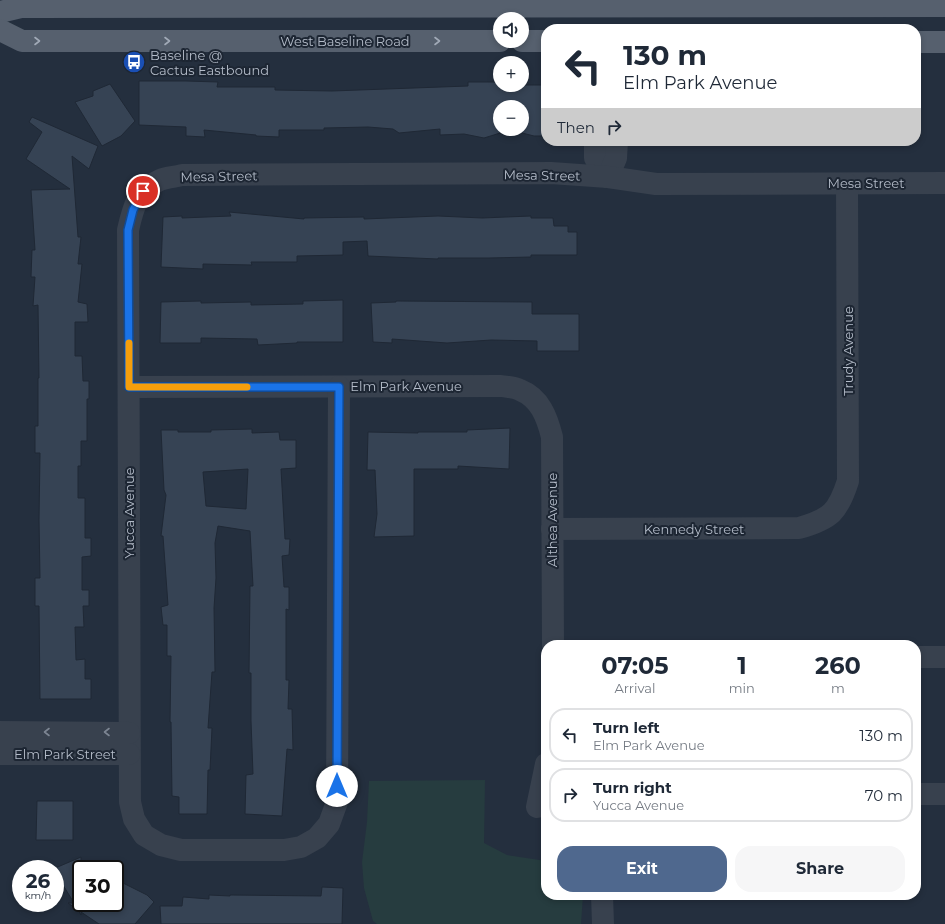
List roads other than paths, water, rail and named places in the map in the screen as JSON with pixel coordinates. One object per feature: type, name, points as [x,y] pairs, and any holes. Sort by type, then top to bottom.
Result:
[{"type":"main road","points":[[0,12],[21,7],[164,3],[758,3],[945,6]]},
{"type":"main road","name":"West Baseline Road","points":[[0,30],[22,41],[493,41]]},
{"type":"main road","points":[[529,41],[541,41]]},
{"type":"main road","points":[[921,42],[945,42]]},
{"type":"street","points":[[595,146],[595,158],[608,177]]},
{"type":"street","points":[[608,177],[616,158],[617,146]]},
{"type":"street","name":"Mesa Street","points":[[143,191],[161,180],[182,175],[551,173],[608,177],[656,184],[945,183]]},
{"type":"street","name":"Trudy Avenue","points":[[832,514],[843,498],[848,481],[847,184]]},
{"type":"street","name":"Yucca Avenue","points":[[143,191],[133,210],[128,230],[130,802],[134,819],[144,835],[161,845],[181,850],[284,850],[301,847],[317,838],[329,824],[337,802],[339,387]]},
{"type":"street","name":"Elm Park Avenue","points":[[129,387],[501,386],[520,390],[536,400]]},
{"type":"street","name":"Althea Avenue","points":[[536,400],[546,417],[552,437],[553,640]]},
{"type":"street","name":"Kennedy Street","points":[[552,529],[799,528],[817,523],[832,514]]},
{"type":"street","points":[[921,657],[945,657]]},
{"type":"street","name":"Elm Park Street","points":[[0,732],[129,732]]},
{"type":"street","name":"Elm Park Street","points":[[0,754],[129,754]]},
{"type":"street","points":[[537,807],[541,788]]},
{"type":"street","points":[[921,794],[945,794]]},
{"type":"street","points":[[602,900],[603,924]]},
{"type":"place","name":"Baseline @ Cactus Eastbound","points":[[134,62]]}]
